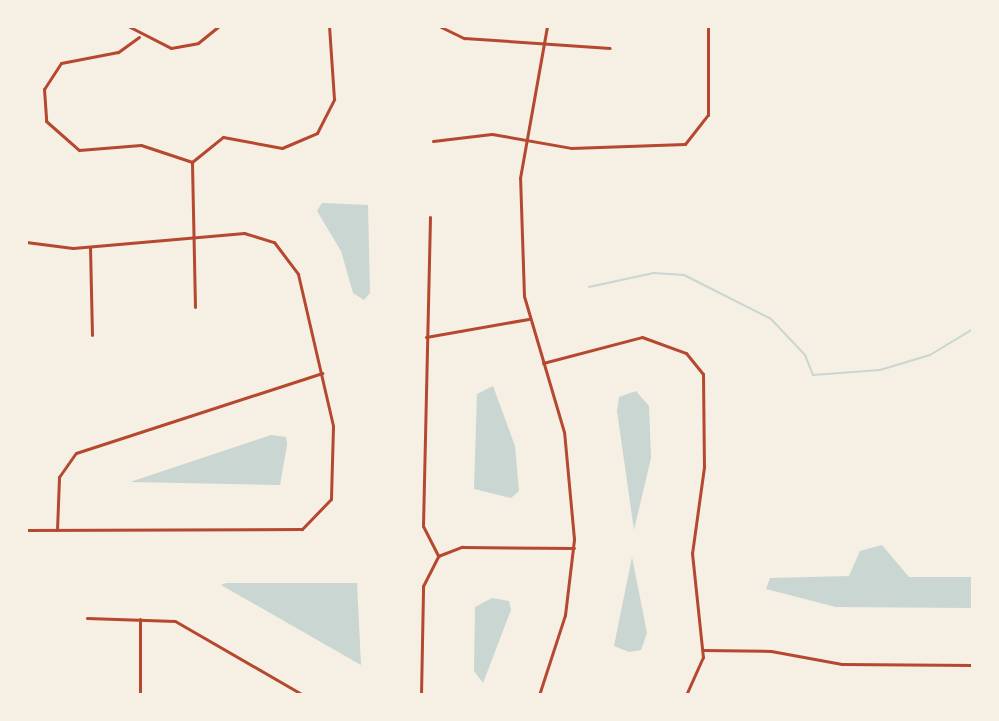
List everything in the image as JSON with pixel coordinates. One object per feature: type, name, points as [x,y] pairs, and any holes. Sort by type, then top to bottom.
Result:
[{"type":"street","points":[[128,26],[139,37],[179,48],[219,26]]},
{"type":"street","points":[[192,162],[223,137],[282,148],[320,130],[334,99],[329,26]]},
{"type":"street","points":[[439,26],[464,38],[610,48]]},
{"type":"street","points":[[546,695],[540,694],[565,615],[574,548],[568,454],[528,319],[519,190],[547,26]]},
{"type":"street","points":[[433,141],[481,134],[586,148],[690,141],[709,111],[708,26]]},
{"type":"street","points":[[139,37],[118,52],[61,63],[44,89],[46,121],[79,150],[141,145],[192,162]]},
{"type":"street","points":[[192,162],[195,307]]},
{"type":"street","points":[[430,217],[423,526],[438,556]]},
{"type":"street","points":[[26,242],[90,247],[250,233],[286,252],[322,373],[332,468],[331,499],[320,517],[290,531],[26,530]]},
{"type":"street","points":[[90,247],[92,335]]},
{"type":"street","points":[[426,337],[528,319]]},
{"type":"street","points":[[543,363],[636,336],[678,348],[700,367],[705,461],[692,553],[703,650],[688,693]]},
{"type":"street","points":[[57,530],[59,477],[80,451],[322,373]]},
{"type":"street","points":[[421,695],[423,586],[438,556],[462,547],[574,548]]},
{"type":"street","points":[[87,618],[140,619],[186,625],[303,695]]},
{"type":"street","points":[[140,619],[140,695]]},
{"type":"street","points":[[703,650],[771,651],[842,664],[973,665]]},
{"type":"shaded area","points":[[322,203],[368,205],[370,293],[364,300],[353,293],[341,251],[317,211]]},
{"type":"shaded area","points":[[493,386],[515,446],[519,491],[511,498],[474,489],[477,394]]},
{"type":"shaded area","points":[[636,391],[649,406],[651,458],[634,530],[617,411],[619,397]]},
{"type":"shaded area","points":[[271,435],[286,437],[280,485],[130,482]]},
{"type":"shaded area","points":[[882,545],[909,577],[973,577],[973,608],[836,607],[766,589],[770,578],[849,576],[860,551]]},
{"type":"shaded area","points":[[632,557],[647,633],[641,650],[629,652],[614,646]]},
{"type":"shaded area","points":[[226,583],[357,583],[361,665],[221,585]]},
{"type":"shaded area","points":[[492,598],[509,601],[511,610],[483,683],[474,671],[475,607]]},
{"type":"waterway","points":[[589,287],[654,273],[684,275],[771,319],[805,355],[813,375],[880,370],[930,355],[973,329]]}]
